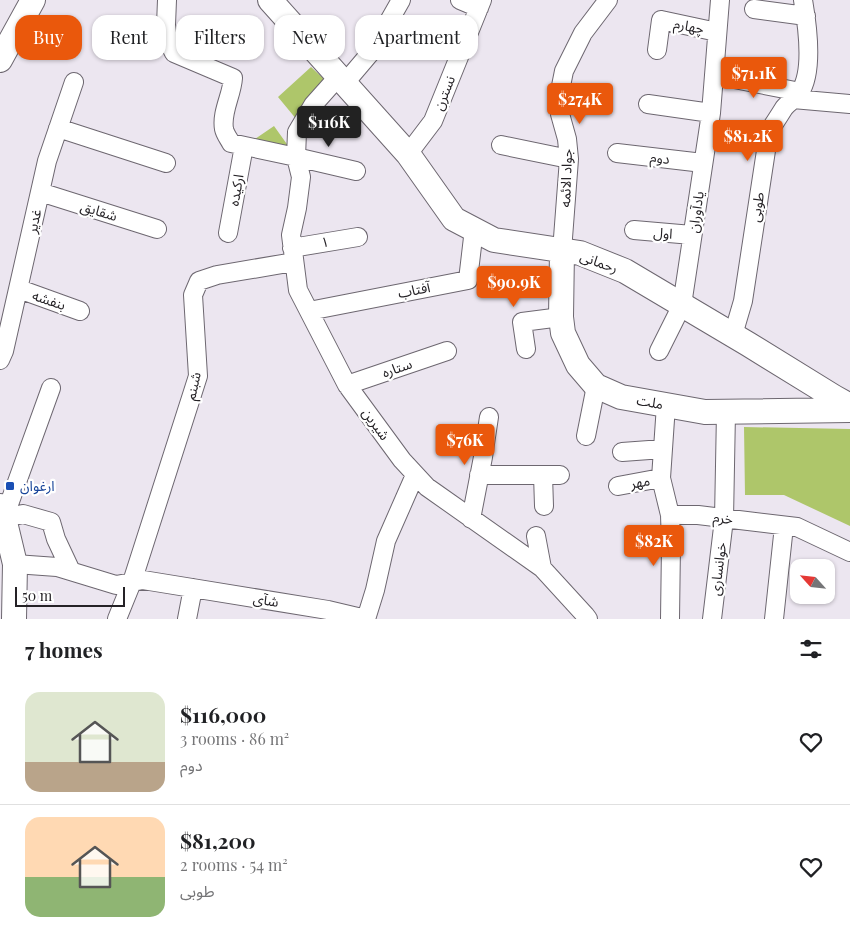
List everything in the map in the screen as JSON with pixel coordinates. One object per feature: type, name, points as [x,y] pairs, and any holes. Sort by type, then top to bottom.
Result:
[{"type":"street","points":[[167,0],[166,25],[168,42],[174,53],[233,78],[233,88],[224,118],[224,131],[231,143],[356,171]]},
{"type":"street","name":"رحمانی","points":[[270,0],[408,154],[454,219],[494,240],[580,253],[625,271],[850,406]]},
{"type":"street","name":"شیرین","points":[[401,0],[372,51],[313,105],[297,132],[296,157],[301,176],[291,235],[298,290],[347,385],[402,460],[427,486],[542,568],[588,619]]},
{"type":"street","points":[[460,0],[480,4]]},
{"type":"street","name":"جواد الائمه","points":[[562,251],[569,159],[567,138],[560,114],[559,96],[564,71],[583,33],[608,0]]},
{"type":"street","name":"یادآوران","points":[[659,351],[682,305],[711,114],[720,0]]},
{"type":"street","points":[[0,60],[33,2]]},
{"type":"street","name":"نسترن","points":[[408,154],[433,120],[480,4]]},
{"type":"street","points":[[754,9],[805,8]]},
{"type":"street","name":"طوبی","points":[[733,335],[743,301],[769,131],[807,78],[808,50],[805,8]]},
{"type":"street","name":"چهارم","points":[[657,50],[661,20],[717,32]]},
{"type":"street","points":[[714,75],[796,95],[850,104]]},
{"type":"street","name":"غدیر","points":[[0,360],[4,351],[47,161],[74,82]]},
{"type":"street","points":[[648,104],[711,114]]},
{"type":"street","points":[[58,128],[166,163]]},
{"type":"street","points":[[501,145],[569,159]]},
{"type":"street","name":"ارکیده","points":[[228,233],[244,146]]},
{"type":"street","name":"دوم","points":[[617,153],[703,163]]},
{"type":"street","name":"شقایق","points":[[40,192],[157,229]]},
{"type":"street","name":"آفتاب","points":[[309,311],[468,280],[474,229]]},
{"type":"street","name":"اول","points":[[634,230],[692,235]]},
{"type":"street","name":"۱","points":[[293,255],[358,237]]},
{"type":"street","name":"ملت","points":[[562,251],[561,317],[563,333],[578,365],[596,386],[621,397],[705,412],[850,410]]},
{"type":"street","name":"شبنم","points":[[132,582],[198,376],[193,295],[198,281],[293,255]]},
{"type":"street","name":"بنفشه","points":[[18,289],[80,311]]},
{"type":"street","points":[[526,349],[522,322],[561,317]]},
{"type":"street","name":"ستاره","points":[[347,385],[447,351]]},
{"type":"street","points":[[586,436],[596,386]]},
{"type":"street","points":[[14,619],[15,564],[2,512],[51,388]]},
{"type":"street","points":[[666,405],[661,478],[670,515],[670,619]]},
{"type":"street","name":"خوانساری","points":[[712,619],[724,518],[726,412]]},
{"type":"street","points":[[471,519],[489,417]]},
{"type":"street","points":[[622,452],[663,449]]},
{"type":"street","name":"شآی","points":[[15,564],[57,567],[116,585],[143,580],[193,588],[314,614],[366,618],[375,590],[386,540],[415,474]]},
{"type":"street","points":[[480,475],[552,475],[544,506]]},
{"type":"street","name":"مهر","points":[[618,486],[661,478]]},
{"type":"street","points":[[2,512],[23,514],[50,522],[70,571]]},
{"type":"street","name":"خرم","points":[[670,515],[724,518],[797,527],[850,552]]},
{"type":"street","points":[[774,619],[784,526]]},
{"type":"street","points":[[536,536],[542,568]]},
{"type":"street","points":[[117,619],[132,582]]},
{"type":"street","points":[[187,619],[193,588]]},
{"type":"green space","points":[[311,67],[326,81],[297,120],[278,97]]},
{"type":"green space","points":[[274,126],[289,147],[255,139]]},
{"type":"green space","points":[[744,427],[850,429],[850,526],[784,495],[745,495]]},
{"type":"place","name":"ارغوان","points":[[10,486]]}]
